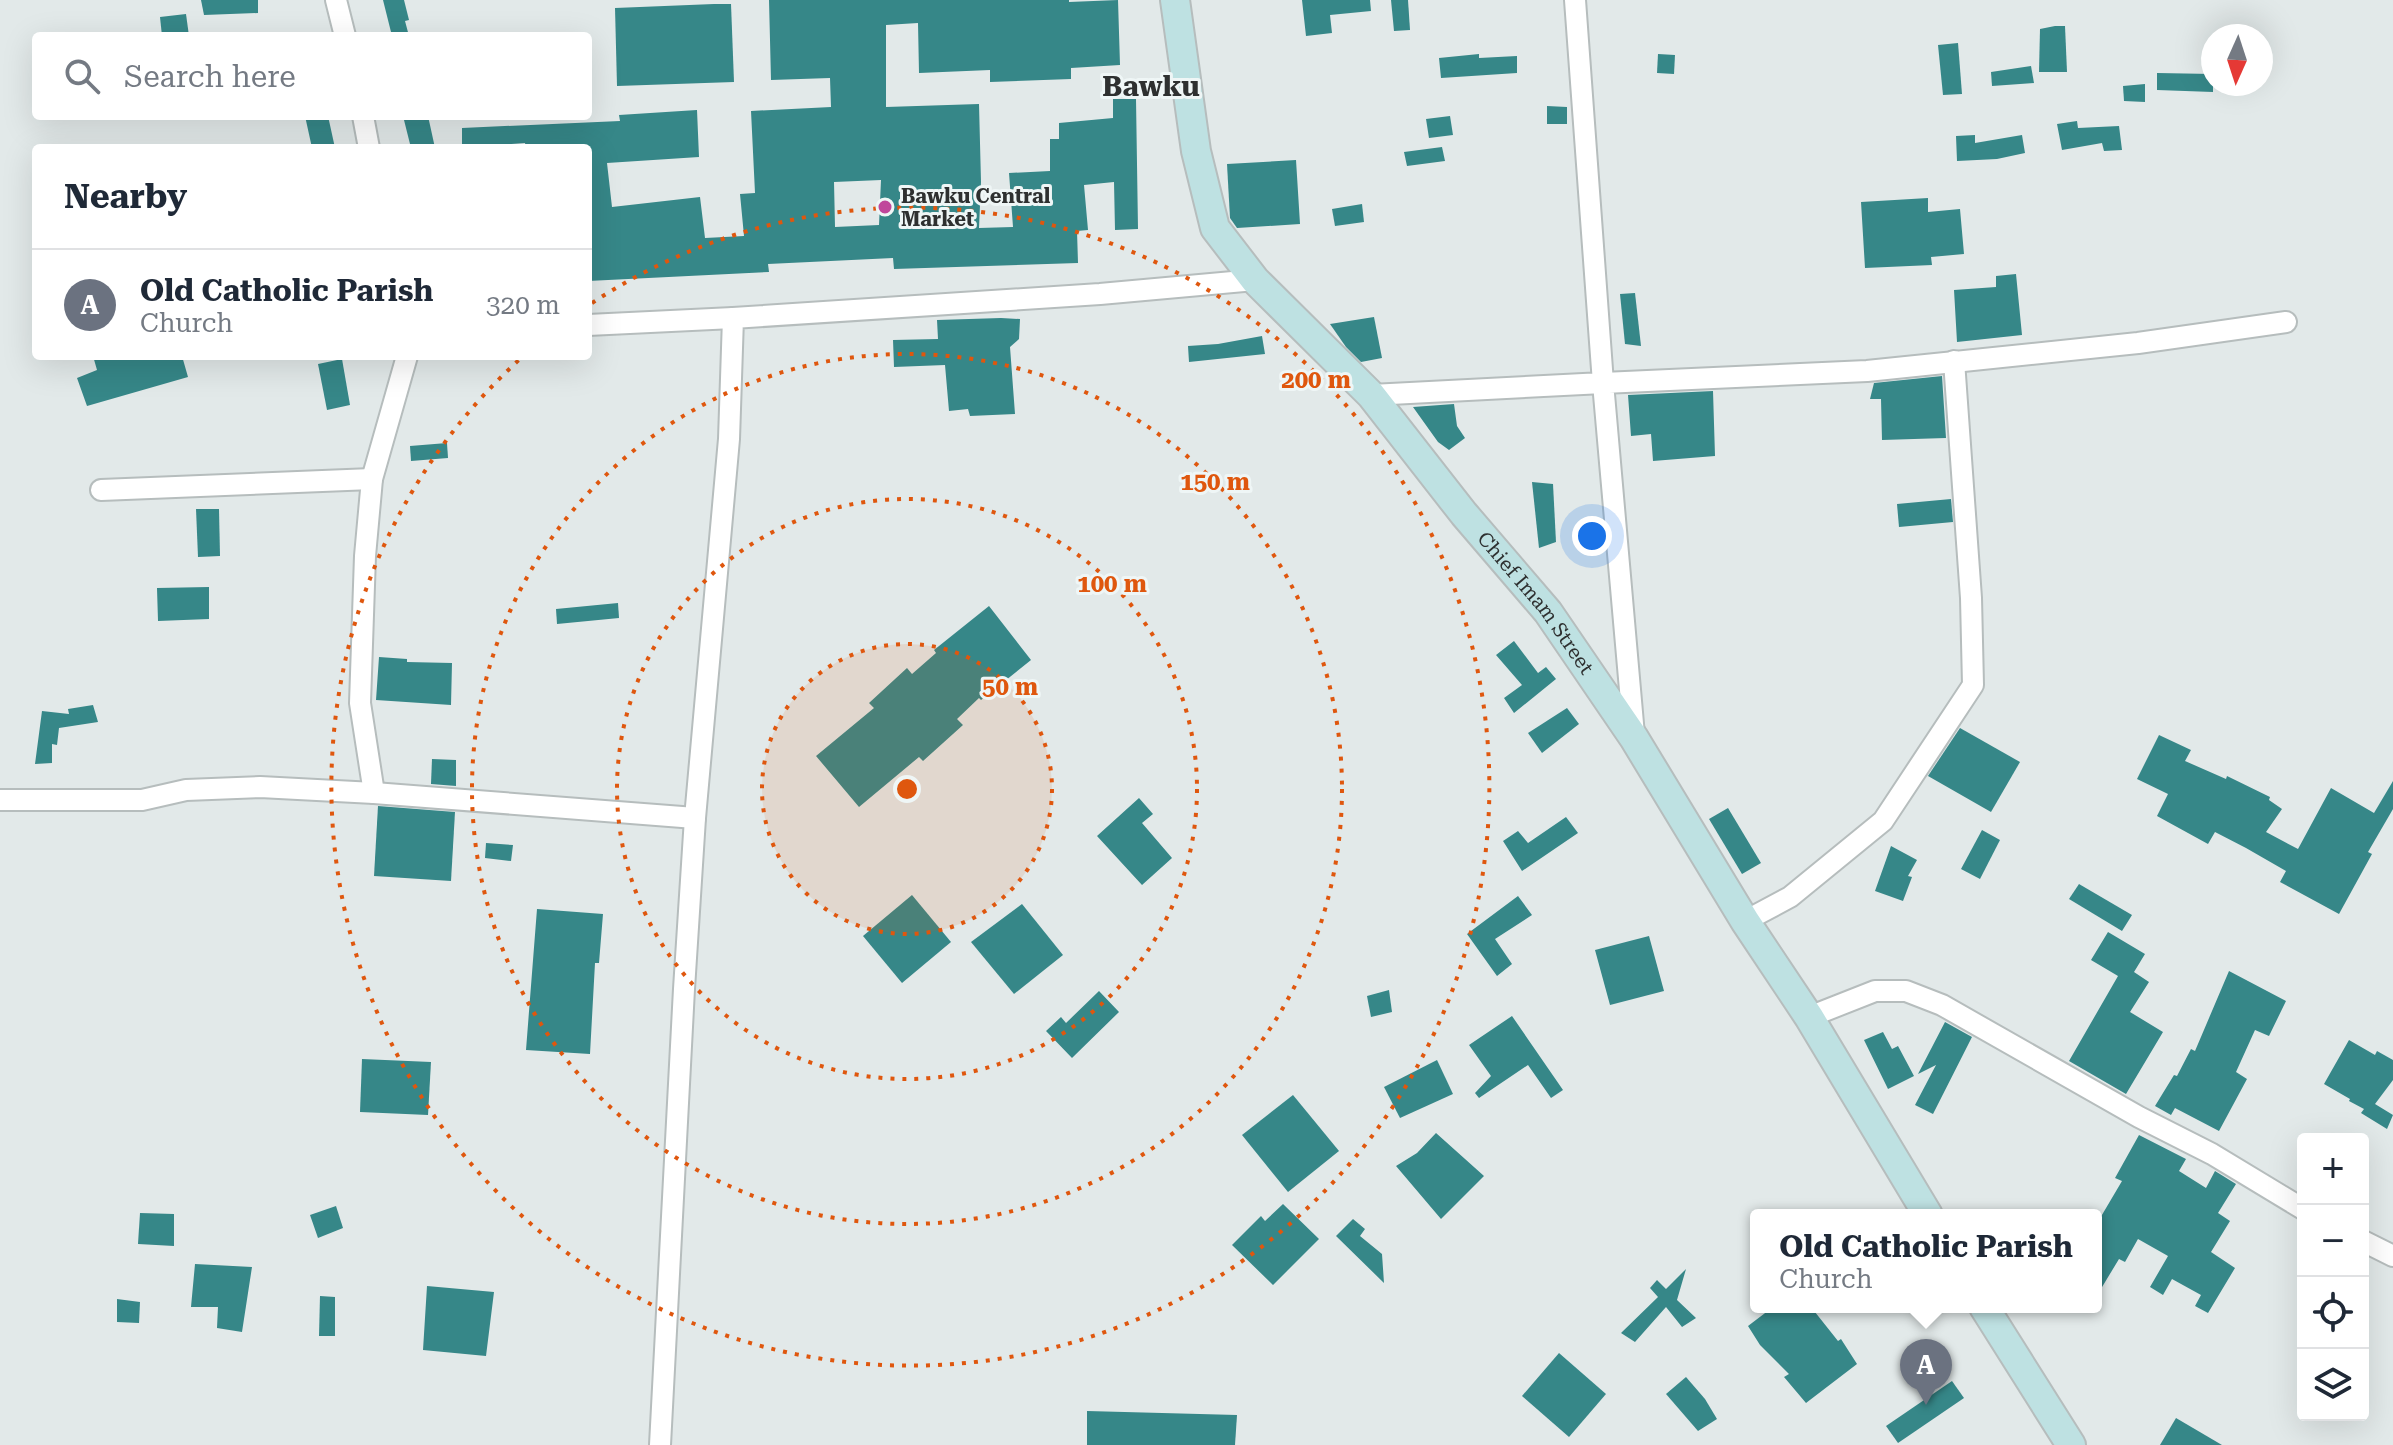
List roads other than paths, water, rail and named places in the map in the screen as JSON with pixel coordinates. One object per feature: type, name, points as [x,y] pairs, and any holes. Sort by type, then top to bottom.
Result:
[{"type":"street","points":[[336,0],[344,32]]},
{"type":"street","name":"Chief Imam Street","points":[[1175,0],[1196,151],[1215,228],[1255,280],[1371,395],[1464,514],[1548,612],[1634,738],[1745,921],[1809,1017],[1924,1209]]},
{"type":"street","points":[[1575,0],[1603,383],[1634,738]]},
{"type":"street","points":[[364,120],[368,144]]},
{"type":"street","points":[[592,325],[1084,296],[1255,280]]},
{"type":"street","points":[[660,1445],[661,1382],[695,818],[729,439],[733,318]]},
{"type":"street","points":[[1371,395],[1867,371],[2138,343],[2286,322]]},
{"type":"street","points":[[374,793],[360,703],[365,556],[372,479],[406,360]]},
{"type":"street","points":[[1745,921],[1790,897],[1883,821],[1973,685],[1971,598],[1954,361]]},
{"type":"street","points":[[101,490],[372,479]]},
{"type":"street","points":[[0,800],[142,800],[186,790],[260,787],[695,818]]},
{"type":"street","points":[[1809,1017],[1875,991],[1906,991],[1942,1005],[2139,1117],[2212,1154],[2297,1205]]},
{"type":"street","points":[[2369,1244],[2393,1256]]},
{"type":"street","points":[[1988,1313],[2071,1445]]},
{"type":"place","name":"Bawku Central Market","points":[[885,207]]},
{"type":"place","name":"Old Catholic Parish","points":[[1926,1405]]},
{"type":"district","name":"Bawku","points":[[1151,86]]}]
